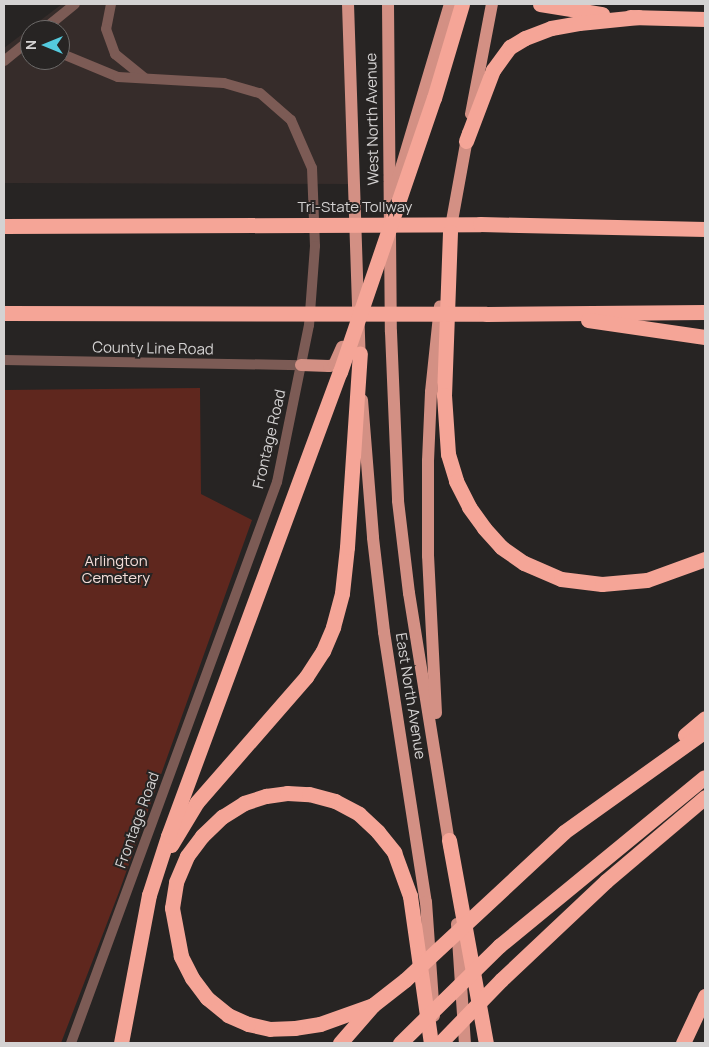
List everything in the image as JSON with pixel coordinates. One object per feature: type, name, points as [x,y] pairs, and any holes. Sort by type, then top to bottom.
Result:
[{"type":"highway","points":[[121,1043],[149,895],[202,741],[340,372],[404,174],[434,98],[462,4]]},
{"type":"highway","points":[[540,4],[592,13],[639,17],[705,19]]},
{"type":"highway","points":[[466,141],[493,70],[510,47],[525,38],[551,28],[579,22],[639,17]]},
{"type":"highway","name":"Tri-State Tollway","points":[[4,226],[480,224],[705,229]]},
{"type":"highway","points":[[450,232],[444,395],[448,454],[456,481],[469,506],[484,528],[502,547],[524,563],[561,579],[602,584],[647,580],[705,559]]},
{"type":"highway","points":[[4,313],[486,314],[705,312]]},
{"type":"highway","points":[[547,313],[705,337]]},
{"type":"highway","points":[[149,895],[164,858],[197,802],[306,676],[334,627],[342,593],[347,547],[360,353]]},
{"type":"highway","points":[[611,797],[705,718]]},
{"type":"highway","points":[[340,1043],[373,1005],[405,980],[564,832],[705,731]]},
{"type":"highway","points":[[404,1038],[499,946],[705,777]]},
{"type":"highway","points":[[373,1005],[320,1024],[270,1029],[248,1024],[228,1015],[207,998],[192,978],[181,956],[172,908],[176,882],[187,856],[202,836],[222,817],[244,803],[266,796],[287,792],[309,794],[336,801],[359,814],[378,832],[394,852],[410,896],[431,1043]]},
{"type":"highway","points":[[440,1043],[501,980],[606,881],[705,797]]},
{"type":"highway","points":[[449,840],[486,1043]]},
{"type":"highway","points":[[683,1043],[705,996]]},
{"type":"main road","name":"West North Avenue","points":[[348,4],[360,353]]},
{"type":"main road","name":"West North Avenue","points":[[388,4],[391,355]]},
{"type":"main road","points":[[301,365],[330,366],[334,364],[342,346],[404,174],[450,4]]},
{"type":"main road","points":[[442,790],[431,651],[428,461],[438,316],[450,232],[492,4]]},
{"type":"main road","name":"East North Avenue","points":[[360,353],[373,538],[384,632],[426,902],[433,987],[435,1043]]},
{"type":"main road","name":"East North Avenue","points":[[391,355],[401,520],[409,594],[449,840],[460,954],[465,1043]]},
{"type":"street","points":[[55,20],[75,4]]},
{"type":"street","points":[[111,4],[106,29],[115,54],[145,78]]},
{"type":"street","points":[[4,61],[20,49]]},
{"type":"street","name":"Frontage Road","points":[[70,57],[118,77],[224,83],[260,93],[291,120],[312,168],[315,246],[309,325],[277,482],[71,1043]]},
{"type":"street","name":"County Line Road","points":[[4,360],[301,365]]},
{"type":"shaded area","points":[[62,4],[348,4],[354,184],[4,183],[4,48],[20,36],[20,70],[70,70],[70,20],[41,20]]},
{"type":"green space","name":"Arlington Cemetery","points":[[200,388],[201,494],[252,520],[119,892],[61,1043],[4,1043],[4,390]]}]
